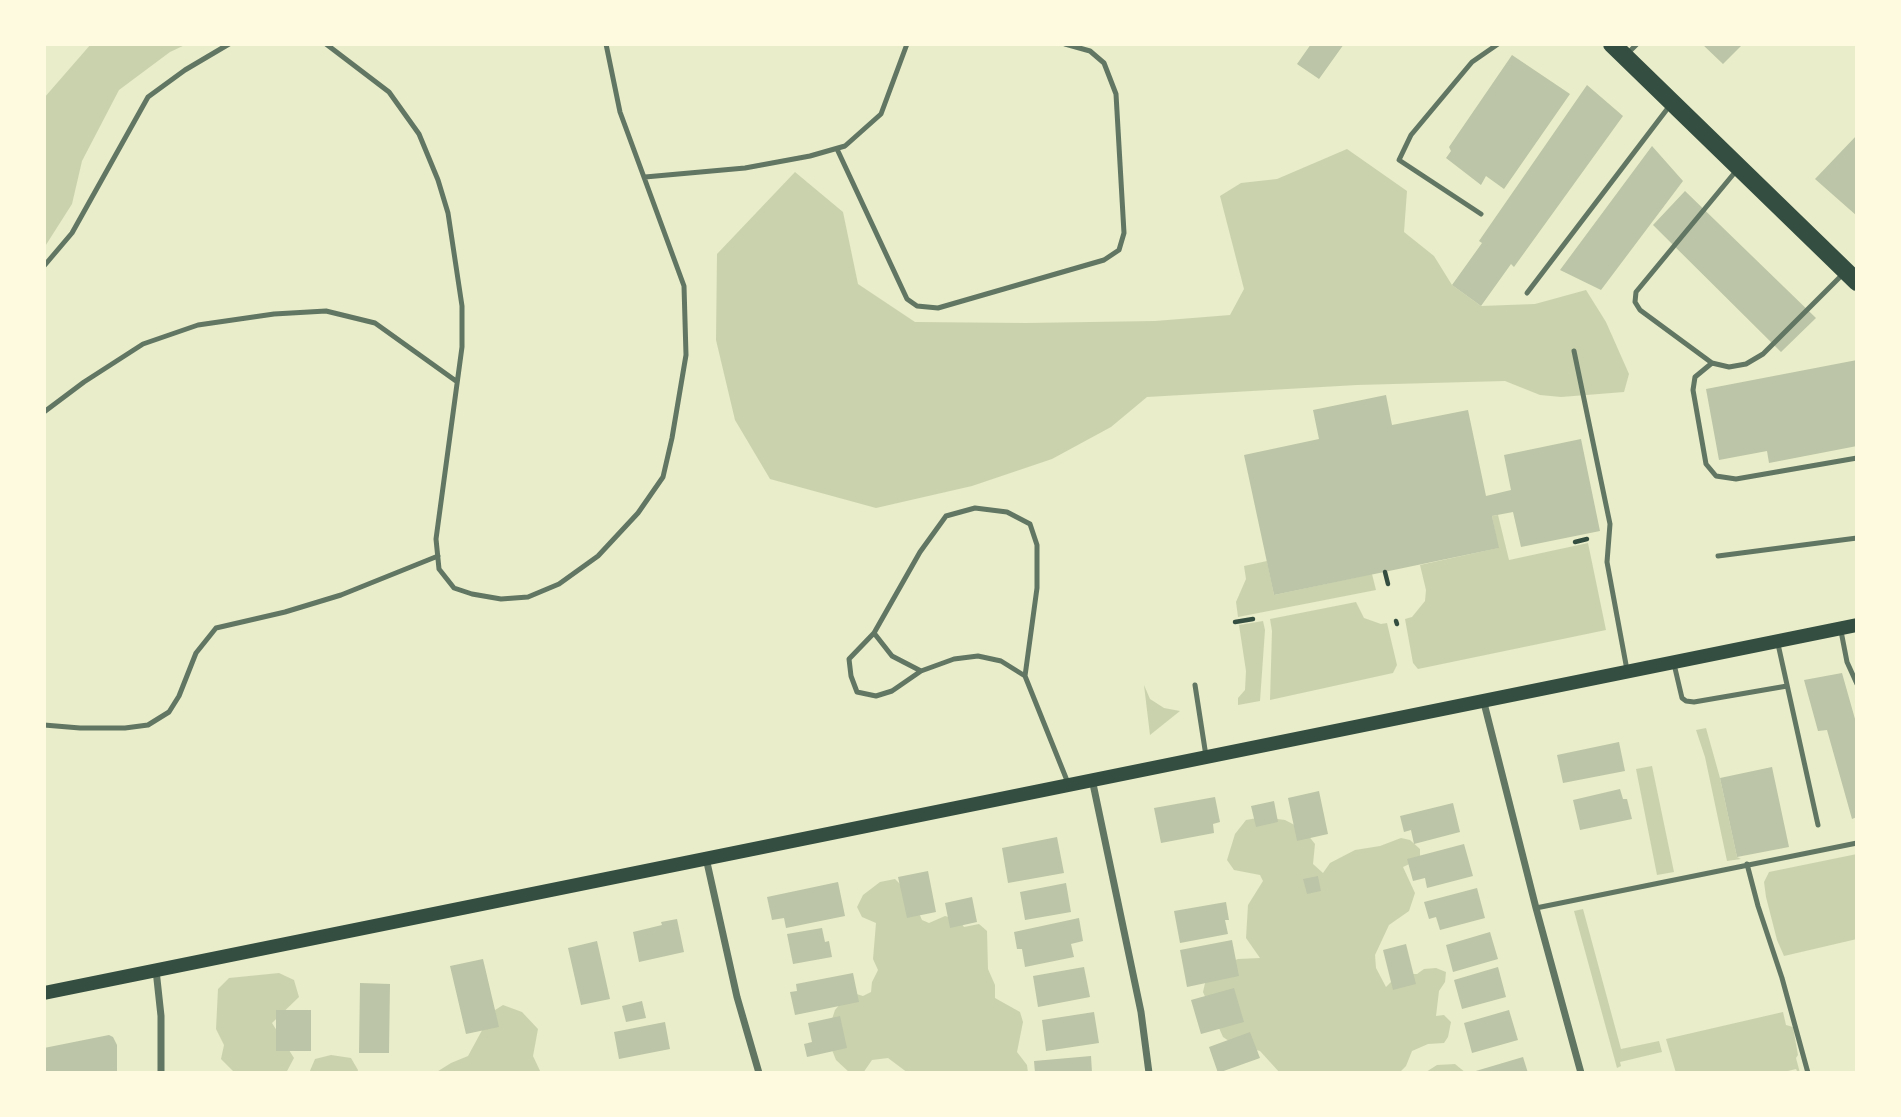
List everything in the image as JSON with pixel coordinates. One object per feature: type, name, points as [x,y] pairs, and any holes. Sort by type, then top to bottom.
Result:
[{"type":"main road","points":[[1625,48],[1672,102],[1852,276]]},
{"type":"main road","points":[[44,992],[1857,625]]},
{"type":"street","points":[[1483,699],[1581,1073]]},
{"type":"street","points":[[1092,779],[1141,1012],[1149,1073]]},
{"type":"street","points":[[706,858],[737,997],[759,1073]]},
{"type":"street","points":[[156,970],[161,1016],[161,1073]]},
{"type":"lane","points":[[44,266],[72,233],[148,97],[185,70],[229,44]]},
{"type":"lane","points":[[326,44],[389,92],[419,134],[438,180],[448,213],[462,306],[462,347],[436,539],[439,569],[454,588],[501,599],[528,597],[559,584],[598,556],[638,513],[663,477],[672,438],[686,355],[684,286],[620,112],[606,44]]},
{"type":"lane","points":[[645,177],[745,169],[845,146],[881,114],[907,44]]},
{"type":"lane","points":[[837,149],[907,299],[917,306],[938,308],[1104,260],[1119,250],[1124,233],[1116,94],[1104,63],[1090,51],[1065,44]]},
{"type":"lane","points":[[1481,214],[1399,160],[1411,135],[1472,62],[1498,44]]},
{"type":"lane","points":[[1527,293],[1672,102]]},
{"type":"lane","points":[[1739,167],[1636,292],[1635,302],[1640,310],[1712,363],[1738,366],[1763,354],[1852,276]]},
{"type":"lane","points":[[44,412],[83,382],[143,344],[198,325],[274,314],[326,311],[375,323],[457,381]]},
{"type":"lane","points":[[1574,351],[1610,524],[1606,562],[1627,670]]},
{"type":"lane","points":[[1712,363],[1695,377],[1693,390],[1706,464],[1716,476],[1736,479],[1857,457]]},
{"type":"lane","points":[[1025,676],[1001,661],[978,656],[954,659],[921,671],[892,691],[876,696],[857,692],[849,659],[874,633],[919,552],[946,516],[975,508],[1007,512],[1030,524],[1037,545],[1037,588],[1025,676],[1068,783]]},
{"type":"lane","points":[[1718,556],[1857,538]]},
{"type":"lane","points":[[44,725],[125,728],[148,725],[169,712],[179,696],[196,653],[216,628],[285,612],[341,595],[438,556]]},
{"type":"lane","points":[[1841,628],[1847,662],[1857,684]]},
{"type":"lane","points":[[874,633],[892,656],[921,671]]},
{"type":"lane","points":[[1777,641],[1818,825]]},
{"type":"lane","points":[[1673,661],[1682,698],[1686,701],[1694,702],[1787,686]]},
{"type":"lane","points":[[1195,685],[1206,756]]},
{"type":"lane","points":[[1536,908],[1857,843]]},
{"type":"lane","points":[[1747,864],[1808,1073]]},
{"type":"path","points":[[1574,542],[1587,539]]},
{"type":"path","points":[[1385,572],[1388,583]]},
{"type":"path","points":[[1235,622],[1252,619]]},
{"type":"green space","points":[[91,44],[187,44],[170,52],[119,90],[82,161],[72,204],[44,248],[44,98]]},
{"type":"green space","points":[[1347,149],[1407,191],[1404,232],[1434,256],[1452,285],[1481,306],[1535,304],[1586,290],[1606,322],[1629,374],[1624,392],[1561,397],[1540,395],[1505,381],[1357,385],[1147,397],[1111,427],[1052,459],[972,486],[876,508],[770,479],[735,420],[716,340],[717,254],[795,172],[843,212],[858,284],[915,322],[1155,321],[1230,315],[1244,289],[1220,196],[1241,183],[1277,179]]},
{"type":"green space","points":[[1498,515],[1509,560],[1588,543],[1606,630],[1418,669],[1413,663],[1405,619],[1412,617],[1425,601],[1426,590],[1420,565],[1498,548],[1492,516]]},
{"type":"green space","points":[[1267,561],[1274,595],[1372,574],[1376,590],[1238,617],[1236,602],[1246,579],[1244,566]]},
{"type":"green space","points":[[1356,602],[1364,618],[1381,624],[1387,623],[1397,665],[1393,673],[1270,700],[1270,619]]},
{"type":"green space","points":[[1263,621],[1265,630],[1260,701],[1238,705],[1238,698],[1245,690],[1246,671],[1239,625]]},
{"type":"green space","points":[[1144,685],[1150,699],[1164,708],[1180,711],[1150,735]]},
{"type":"green space","points":[[1706,728],[1737,857],[1741,859],[1727,861],[1705,757],[1696,730]]},
{"type":"green space","points":[[1652,766],[1674,872],[1657,875],[1636,769]]},
{"type":"green space","points":[[1263,817],[1285,820],[1304,830],[1315,844],[1313,864],[1323,873],[1330,863],[1355,850],[1380,846],[1401,838],[1410,840],[1420,849],[1420,859],[1403,867],[1415,893],[1409,911],[1389,925],[1375,955],[1376,968],[1386,987],[1394,979],[1405,974],[1417,974],[1424,969],[1436,968],[1446,972],[1445,982],[1439,991],[1436,1016],[1444,1015],[1451,1022],[1448,1037],[1444,1043],[1428,1044],[1412,1051],[1406,1066],[1400,1072],[1426,1072],[1437,1065],[1455,1064],[1466,1073],[1280,1073],[1260,1051],[1235,1045],[1223,1037],[1203,992],[1208,970],[1238,959],[1260,958],[1246,938],[1248,905],[1263,881],[1260,875],[1234,870],[1227,860],[1235,834],[1246,820]]},
{"type":"green space","points":[[1857,854],[1857,939],[1784,956],[1766,897],[1764,882],[1769,872]]},
{"type":"green space","points":[[895,879],[911,895],[922,920],[929,923],[945,916],[959,920],[964,927],[979,924],[987,931],[988,969],[995,985],[995,998],[1020,1012],[1023,1022],[1017,1052],[1027,1065],[1028,1073],[908,1073],[888,1058],[872,1060],[863,1073],[850,1073],[836,1060],[830,1045],[831,1022],[835,1010],[850,992],[863,996],[871,992],[878,970],[873,959],[876,923],[862,917],[857,907],[863,895],[880,882]]},
{"type":"green space","points":[[1583,909],[1621,1049],[1659,1041],[1662,1052],[1620,1062],[1621,1066],[1617,1068],[1574,911]]},
{"type":"green space","points":[[279,973],[294,980],[299,997],[272,1023],[294,1058],[286,1073],[235,1073],[221,1059],[224,1045],[216,1029],[218,989],[229,978]]},
{"type":"green space","points":[[503,1005],[522,1012],[538,1029],[533,1056],[541,1073],[435,1073],[468,1056],[492,1012]]},
{"type":"green space","points":[[1783,1012],[1786,1025],[1793,1027],[1800,1073],[1796,1069],[1780,1073],[1676,1073],[1666,1039]]},
{"type":"green space","points":[[331,1055],[351,1058],[357,1073],[309,1073],[315,1059]]},
{"type":"building","points":[[1311,44],[1344,44],[1319,79],[1297,64]]},
{"type":"building","points":[[1702,44],[1743,44],[1723,64]]},
{"type":"building","points":[[1512,55],[1570,94],[1504,189],[1486,176],[1481,185],[1446,158],[1451,151],[1449,147]]},
{"type":"building","points":[[1587,85],[1623,116],[1514,267],[1511,264],[1481,306],[1452,285],[1482,243],[1479,241]]},
{"type":"building","points":[[1857,135],[1857,216],[1815,179]]},
{"type":"building","points":[[1652,146],[1683,181],[1601,290],[1560,270]]},
{"type":"building","points":[[1685,191],[1816,318],[1781,352],[1653,225]]},
{"type":"building","points":[[1857,360],[1857,446],[1769,463],[1767,451],[1719,460],[1706,389]]},
{"type":"building","points":[[1386,395],[1392,425],[1468,410],[1486,496],[1511,490],[1504,455],[1581,439],[1600,531],[1521,547],[1513,512],[1492,516],[1499,548],[1274,595],[1244,455],[1319,439],[1313,410]]},
{"type":"building","points":[[1842,673],[1857,726],[1857,817],[1852,819],[1827,730],[1818,731],[1804,680]]},
{"type":"building","points":[[1619,742],[1625,771],[1563,783],[1557,755]]},
{"type":"building","points":[[1772,767],[1789,847],[1737,857],[1720,778]]},
{"type":"building","points":[[1620,789],[1623,799],[1627,799],[1632,819],[1580,830],[1573,800]]},
{"type":"building","points":[[1319,791],[1328,834],[1297,841],[1288,798]]},
{"type":"building","points":[[1215,797],[1220,822],[1213,824],[1214,833],[1161,843],[1154,808]]},
{"type":"building","points":[[1274,801],[1278,822],[1256,827],[1251,806]]},
{"type":"building","points":[[1453,803],[1460,832],[1414,844],[1411,830],[1404,832],[1400,816]]},
{"type":"building","points":[[1057,837],[1064,873],[1008,883],[1002,848]]},
{"type":"building","points":[[1464,844],[1473,876],[1427,888],[1425,878],[1413,881],[1407,859]]},
{"type":"building","points":[[928,871],[936,912],[907,918],[898,877]]},
{"type":"building","points":[[1318,876],[1321,891],[1307,894],[1303,879]]},
{"type":"building","points":[[838,882],[845,916],[786,928],[784,918],[772,920],[767,897]]},
{"type":"building","points":[[1066,883],[1071,912],[1025,920],[1020,892]]},
{"type":"building","points":[[1477,888],[1485,918],[1440,930],[1436,917],[1429,919],[1424,902]]},
{"type":"building","points":[[972,897],[977,922],[950,928],[945,903]]},
{"type":"building","points":[[1226,902],[1229,920],[1225,920],[1228,934],[1180,943],[1174,911]]},
{"type":"building","points":[[1079,918],[1083,941],[1071,944],[1074,957],[1025,967],[1022,949],[1017,949],[1014,932]]},
{"type":"building","points":[[677,919],[684,952],[639,962],[633,932]]},
{"type":"building","points":[[822,928],[825,942],[829,941],[832,957],[793,964],[787,934]]},
{"type":"building","points":[[1490,932],[1498,959],[1453,972],[1446,945]]},
{"type":"building","points":[[1232,940],[1239,976],[1187,987],[1180,950]]},
{"type":"building","points":[[597,941],[610,999],[581,1005],[568,948]]},
{"type":"building","points":[[1406,944],[1416,984],[1393,990],[1383,950]]},
{"type":"building","points":[[483,959],[499,1027],[466,1034],[450,966]]},
{"type":"building","points":[[1084,967],[1090,997],[1038,1007],[1033,976]]},
{"type":"building","points":[[1498,967],[1506,997],[1462,1009],[1454,980]]},
{"type":"building","points":[[853,973],[859,1002],[795,1015],[790,992],[797,991],[796,984]]},
{"type":"building","points":[[360,983],[390,984],[389,1053],[359,1053]]},
{"type":"building","points":[[1234,988],[1244,1022],[1201,1034],[1191,1000]]},
{"type":"building","points":[[642,1001],[646,1018],[626,1022],[622,1006]]},
{"type":"building","points":[[276,1010],[311,1010],[311,1051],[276,1051]]},
{"type":"building","points":[[1509,1010],[1518,1040],[1472,1053],[1464,1023]]},
{"type":"building","points":[[1094,1012],[1099,1043],[1046,1051],[1042,1020]]},
{"type":"building","points":[[840,1016],[847,1048],[807,1057],[804,1044],[812,1042],[808,1023]]},
{"type":"building","points":[[665,1022],[670,1049],[619,1059],[614,1032]]},
{"type":"building","points":[[1250,1032],[1260,1058],[1218,1073],[1209,1047]]},
{"type":"building","points":[[109,1035],[117,1045],[117,1073],[44,1073],[44,1048]]},
{"type":"building","points":[[1091,1056],[1092,1073],[1035,1073],[1034,1061]]},
{"type":"building","points":[[1523,1057],[1528,1073],[1469,1073]]}]
